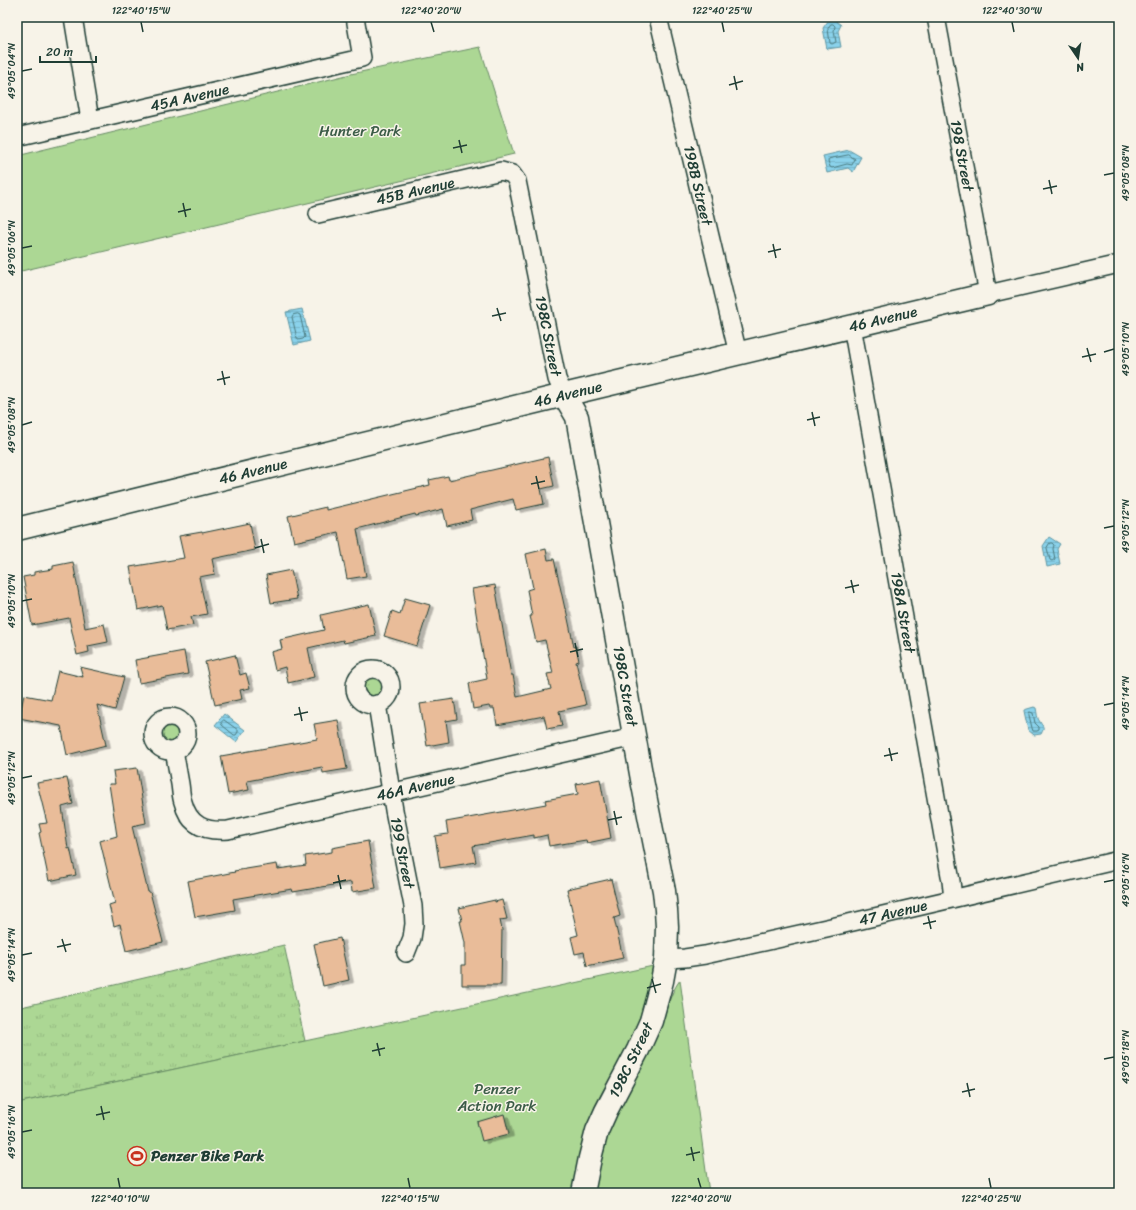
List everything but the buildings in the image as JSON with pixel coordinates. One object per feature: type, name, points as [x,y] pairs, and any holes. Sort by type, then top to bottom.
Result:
[{"type":"street","points":[[73,17],[90,120]]},
{"type":"street","name":"45A Avenue","points":[[17,137],[362,58],[355,17]]},
{"type":"street","name":"198B Street","points":[[658,17],[738,354]]},
{"type":"street","name":"198 Street","points":[[936,17],[988,294]]},
{"type":"street","name":"45B Avenue","points":[[318,214],[502,172],[512,174]]},
{"type":"street","name":"198C Street","points":[[512,174],[517,181],[557,379],[564,396],[577,417],[634,737],[664,891],[667,927],[666,959],[660,990],[651,1021],[597,1131],[583,1193]]},
{"type":"street","name":"46 Avenue","points":[[17,529],[852,326],[1119,264]]},
{"type":"street","name":"198A Street","points":[[852,326],[953,898]]},
{"type":"street","name":"199 Street","points":[[377,704],[413,906],[414,924],[412,938],[406,953]]},
{"type":"street","name":"46A Avenue","points":[[174,750],[183,803],[189,816],[197,825],[209,830],[218,831],[228,830],[634,737]]},
{"type":"street","name":"47 Avenue","points":[[666,959],[705,955],[1119,860]]},
{"type":"green space","name":"Hunter Park","points":[[480,47],[514,154],[17,272],[17,156],[351,74]]},
{"type":"green space","points":[[374,677],[381,680],[384,687],[381,694],[374,697],[367,694],[364,687],[367,680]]},
{"type":"green space","points":[[170,724],[177,727],[180,734],[177,741],[170,744],[163,741],[160,734],[163,727]]},
{"type":"green space","points":[[284,945],[305,1041],[17,1103],[17,1008]]},
{"type":"green space","name":"Penzer Action Park","points":[[653,966],[642,1011],[634,1032],[621,1060],[596,1104],[588,1126],[573,1193],[17,1193],[17,1103]]},
{"type":"green space","points":[[680,980],[709,1193],[594,1193],[602,1154],[611,1126],[657,1036],[672,993]]},
{"type":"water","points":[[831,17],[841,25],[838,31],[841,47],[827,49],[823,28]]},
{"type":"water","points":[[849,150],[861,157],[853,172],[848,168],[827,173],[823,156]]},
{"type":"water","points":[[302,309],[310,341],[294,345],[286,312]]},
{"type":"water","points":[[1049,537],[1060,544],[1057,549],[1060,564],[1047,567],[1043,546]]},
{"type":"water","points":[[1034,707],[1036,708],[1038,719],[1043,728],[1041,734],[1034,735],[1028,730],[1024,710]]},
{"type":"water","points":[[224,714],[245,730],[236,742],[215,725]]},
{"type":"place","name":"Penzer Bike Park","points":[[137,1156]]}]
